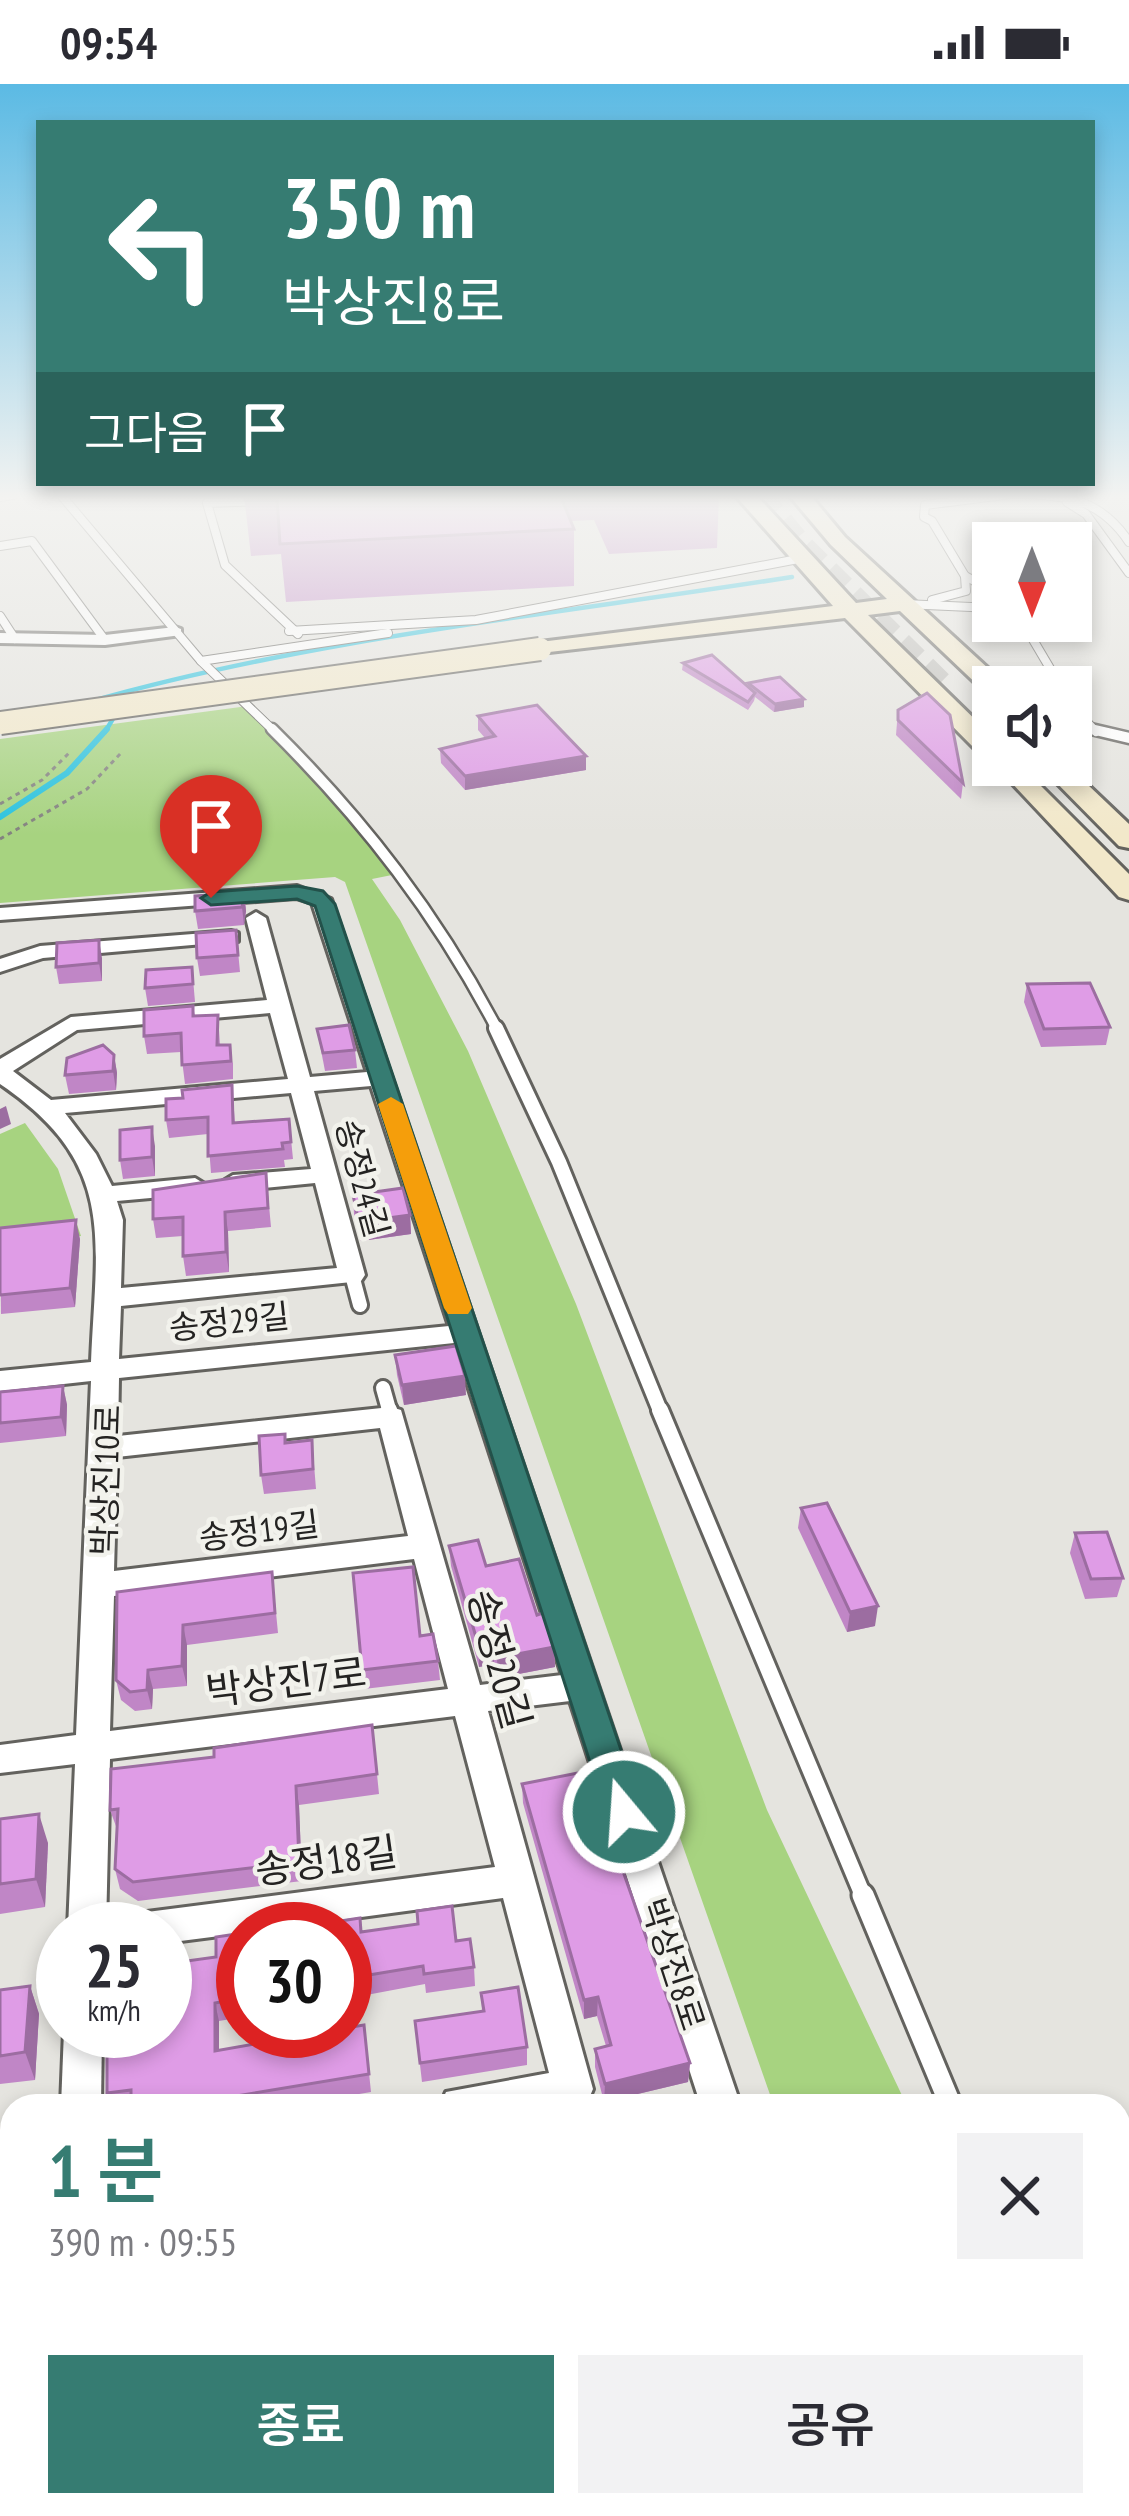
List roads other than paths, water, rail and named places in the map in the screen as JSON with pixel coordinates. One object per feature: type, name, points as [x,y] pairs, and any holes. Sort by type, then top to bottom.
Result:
[{"type":"main road","points":[[0,723],[864,608]]},
{"type":"main road","points":[[908,608],[969,686]]},
{"type":"main road","points":[[850,610],[972,731]]},
{"type":"main road","points":[[1092,781],[1129,818]]},
{"type":"main road","points":[[1026,786],[1129,891]]},
{"type":"main road","points":[[1044,786],[1129,873]]},
{"type":"main road","points":[[1074,786],[1129,839]]},
{"type":"street","points":[[8,639],[105,640],[175,632]]},
{"type":"street","name":"박상진8로","points":[[0,914],[297,892],[321,899],[717,2094]]},
{"type":"street","points":[[128,945],[130,904]]},
{"type":"street","name":"송정24길","points":[[0,966],[40,952],[258,927],[352,1275],[111,1298]]},
{"type":"street","points":[[0,1071],[79,1022],[279,1006]]},
{"type":"street","name":"박상진10로","points":[[0,1071],[48,1107],[91,1163],[104,1194],[111,1298],[88,1902]]},
{"type":"street","points":[[48,1107],[382,1078]]},
{"type":"street","points":[[104,1194],[325,1175]]},
{"type":"street","name":"송정29길","points":[[0,1381],[466,1333]]},
{"type":"street","name":"송정20길","points":[[106,1448],[387,1403],[575,2094]]},
{"type":"street","name":"송정19길","points":[[100,1585],[426,1546]]},
{"type":"street","name":"박상진7로","points":[[0,1759],[583,1686]]},
{"type":"street","name":"송정18길","points":[[192,1923],[517,1880]]},
{"type":"street","points":[[81,2094],[82,2058]]},
{"type":"lane","points":[[82,608],[105,640]]},
{"type":"lane","points":[[156,608],[208,668],[254,706],[368,831],[441,928],[475,987],[620,1311],[946,2094]]},
{"type":"lane","points":[[268,608],[290,631],[319,643]]},
{"type":"lane","points":[[208,668],[319,643],[537,608]]},
{"type":"lane","points":[[0,616],[8,639]]},
{"type":"lane","points":[[290,631],[476,620]]},
{"type":"lane","points":[[1092,729],[1129,738]]},
{"type":"lane","points":[[352,1275],[360,1305]]},
{"type":"waterway","points":[[92,701],[263,660],[578,608]]},
{"type":"waterway","points":[[106,730],[117,712]]},
{"type":"waterway","points":[[0,817],[67,773],[106,730]]},
{"type":"tunnel","points":[[866,608],[945,686]]}]
